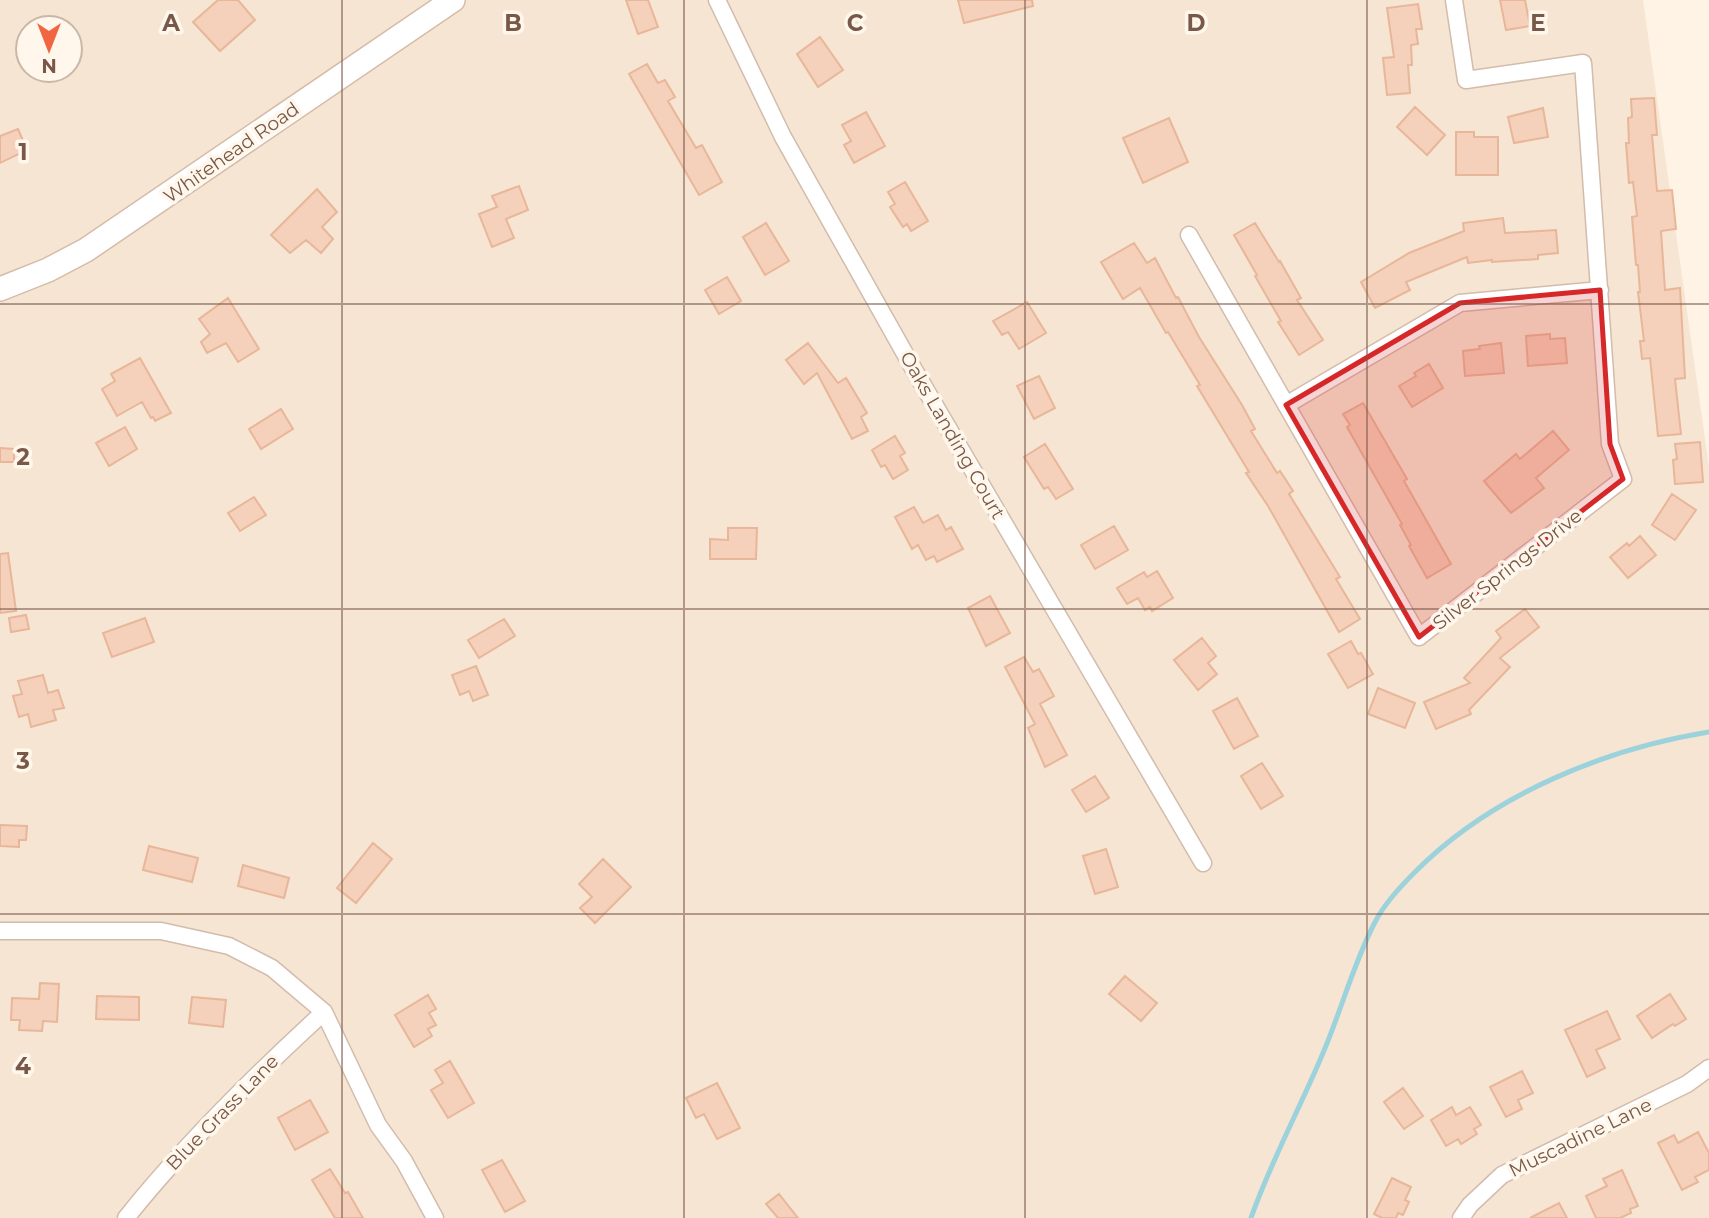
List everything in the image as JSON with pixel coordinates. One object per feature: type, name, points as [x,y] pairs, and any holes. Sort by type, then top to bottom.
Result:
[{"type":"street","name":"Whitehead Road","points":[[0,289],[31,278],[86,250],[453,0]]},
{"type":"street","name":"Oaks Landing Court","points":[[717,0],[783,137],[913,368],[1203,863]]},
{"type":"street","name":"Silver Springs Drive","points":[[1189,235],[1419,638],[1623,479],[1610,444],[1583,63],[1466,80],[1454,0]]},
{"type":"street","points":[[1286,405],[1460,303],[1600,290]]},
{"type":"street","points":[[0,931],[161,931],[229,946],[272,968],[324,1012],[378,1125],[404,1161],[435,1218]]},
{"type":"street","name":"Blue Grass Lane","points":[[126,1218],[163,1172],[267,1064],[324,1012]]},
{"type":"street","name":"Muscadine Lane","points":[[1461,1218],[1470,1205],[1502,1175],[1687,1084],[1709,1068]]},
{"type":"highlighted area","points":[[1600,290],[1610,444],[1623,479],[1419,637],[1286,405],[1460,303]]},
{"type":"shaded area","points":[[0,0],[1643,0],[1709,467],[1709,1218],[0,1218]]},
{"type":"building","points":[[218,0],[238,0],[255,20],[220,51],[193,22]]},
{"type":"building","points":[[626,0],[648,0],[658,27],[638,34]]},
{"type":"building","points":[[958,0],[1032,0],[1033,6],[964,23]]},
{"type":"building","points":[[1500,0],[1525,0],[1530,26],[1506,30]]},
{"type":"building","points":[[1418,4],[1422,29],[1416,29],[1418,44],[1411,45],[1412,65],[1408,65],[1410,93],[1387,95],[1383,58],[1394,57],[1387,8]]},
{"type":"building","points":[[820,37],[843,70],[818,87],[797,54]]},
{"type":"building","points":[[647,64],[658,83],[665,80],[675,97],[668,101],[696,148],[702,145],[722,182],[699,195],[629,74]]},
{"type":"building","points":[[1654,98],[1657,135],[1652,135],[1657,191],[1672,190],[1676,229],[1661,231],[1665,290],[1680,288],[1685,378],[1675,379],[1681,434],[1658,436],[1650,358],[1642,359],[1640,341],[1644,341],[1632,217],[1637,216],[1633,182],[1629,183],[1626,143],[1629,143],[1628,118],[1632,117],[1631,99]]},
{"type":"building","points":[[1415,107],[1445,135],[1427,155],[1397,127]]},
{"type":"building","points":[[1543,108],[1548,137],[1514,143],[1508,117]]},
{"type":"building","points":[[866,112],[885,146],[854,163],[844,145],[851,141],[842,125]]},
{"type":"building","points":[[1169,118],[1188,162],[1143,183],[1123,138]]},
{"type":"building","points":[[18,129],[27,150],[0,163],[0,136]]},
{"type":"building","points":[[1456,132],[1474,132],[1474,137],[1498,137],[1498,175],[1456,175]]},
{"type":"building","points":[[905,182],[928,221],[911,231],[907,224],[903,227],[890,207],[895,204],[888,192]]},
{"type":"building","points":[[519,186],[528,210],[506,219],[514,238],[492,247],[479,214],[497,207],[492,196]]},
{"type":"building","points":[[317,189],[337,212],[322,227],[333,239],[321,253],[306,240],[290,253],[271,235]]},
{"type":"building","points":[[1503,218],[1505,233],[1556,230],[1558,253],[1538,255],[1538,259],[1492,262],[1468,263],[1467,257],[1406,282],[1410,290],[1375,308],[1361,282],[1409,253],[1464,231],[1463,223]]},
{"type":"building","points":[[766,223],[789,261],[765,275],[743,237]]},
{"type":"building","points":[[1255,223],[1280,261],[1301,298],[1297,300],[1323,340],[1299,355],[1278,322],[1281,321],[1234,235]]},
{"type":"building","points":[[1134,243],[1147,263],[1155,258],[1199,337],[1242,405],[1255,429],[1251,431],[1277,473],[1280,471],[1293,491],[1289,494],[1340,577],[1336,579],[1360,619],[1339,632],[1197,386],[1200,385],[1140,288],[1123,299],[1101,262]]},
{"type":"building","points":[[727,277],[741,301],[719,314],[705,290]]},
{"type":"building","points":[[228,298],[259,349],[238,362],[226,343],[207,353],[201,342],[210,334],[199,319]]},
{"type":"building","points":[[1027,302],[1046,333],[1019,349],[1008,332],[1002,335],[993,321]]},
{"type":"building","points":[[1550,334],[1550,339],[1565,338],[1567,363],[1528,366],[1526,336]]},
{"type":"building","points":[[808,343],[838,383],[846,378],[867,413],[861,417],[868,431],[852,439],[817,373],[804,384],[786,360]]},
{"type":"building","points":[[1501,343],[1504,373],[1465,376],[1463,351]]},
{"type":"building","points":[[140,358],[171,413],[155,421],[142,402],[117,416],[102,389],[115,381],[111,374]]},
{"type":"building","points":[[1429,364],[1443,388],[1412,407],[1399,386]]},
{"type":"building","points":[[1039,376],[1055,408],[1034,419],[1017,386]]},
{"type":"building","points":[[1363,403],[1407,479],[1404,481],[1451,564],[1427,578],[1409,546],[1411,545],[1400,525],[1402,524],[1347,427],[1350,425],[1343,414]]},
{"type":"building","points":[[281,409],[293,429],[261,449],[249,429]]},
{"type":"building","points":[[125,427],[137,449],[109,466],[96,443]]},
{"type":"building","points":[[1553,431],[1569,450],[1536,478],[1544,488],[1511,513],[1484,481],[1516,454],[1520,459]]},
{"type":"building","points":[[895,436],[905,453],[900,456],[908,470],[893,479],[885,465],[881,467],[872,450]]},
{"type":"building","points":[[1700,442],[1703,482],[1675,484],[1675,444]]},
{"type":"building","points":[[1045,444],[1073,489],[1056,499],[1048,487],[1044,489],[1024,457]]},
{"type":"building","points":[[0,448],[14,449],[14,462],[0,462]]},
{"type":"building","points":[[1672,494],[1696,510],[1675,540],[1652,525]]},
{"type":"building","points":[[254,497],[266,515],[240,531],[228,513]]},
{"type":"building","points":[[914,507],[923,523],[938,515],[946,530],[951,527],[963,549],[937,562],[934,556],[926,560],[918,545],[912,549],[895,517]]},
{"type":"building","points":[[1114,526],[1128,550],[1095,569],[1081,545]]},
{"type":"building","points":[[728,528],[757,528],[756,559],[710,559],[710,539],[728,540]]},
{"type":"building","points":[[1640,536],[1656,555],[1628,578],[1610,557]]},
{"type":"building","points":[[8,553],[16,611],[0,613],[0,554]]},
{"type":"building","points":[[1157,571],[1173,598],[1152,611],[1150,607],[1145,610],[1138,598],[1127,604],[1117,588],[1144,572],[1147,577]]},
{"type":"building","points":[[990,596],[1010,633],[986,646],[968,608]]},
{"type":"building","points":[[1525,609],[1539,627],[1500,658],[1510,667],[1469,710],[1471,714],[1436,729],[1424,702],[1470,683],[1464,678],[1501,638],[1496,631]]},
{"type":"building","points":[[26,615],[29,629],[11,632],[9,618]]},
{"type":"building","points":[[145,618],[154,642],[112,657],[103,633]]},
{"type":"building","points":[[504,619],[515,636],[479,658],[468,640]]},
{"type":"building","points":[[1202,638],[1216,656],[1208,663],[1217,674],[1198,690],[1174,660]]},
{"type":"building","points":[[1351,641],[1373,674],[1348,688],[1328,654]]},
{"type":"building","points":[[1024,657],[1033,672],[1039,669],[1054,696],[1040,704],[1067,755],[1045,767],[1028,728],[1035,724],[1005,667]]},
{"type":"building","points":[[476,666],[488,695],[473,701],[469,691],[460,695],[452,675]]},
{"type":"building","points":[[43,675],[48,693],[58,690],[64,708],[53,710],[56,720],[31,727],[28,714],[19,717],[13,696],[22,694],[18,681]]},
{"type":"building","points":[[1378,688],[1415,703],[1405,728],[1368,714]]},
{"type":"building","points":[[1237,698],[1258,736],[1234,749],[1213,711]]},
{"type":"building","points":[[1262,763],[1283,796],[1261,809],[1241,776]]},
{"type":"building","points":[[1095,776],[1109,798],[1086,812],[1072,790]]},
{"type":"building","points":[[0,825],[27,826],[26,840],[19,840],[19,847],[0,846]]},
{"type":"building","points":[[373,843],[392,859],[356,903],[337,888]]},
{"type":"building","points":[[149,846],[198,858],[192,882],[143,870]]},
{"type":"building","points":[[1106,849],[1118,887],[1095,894],[1083,856]]},
{"type":"building","points":[[603,859],[631,887],[595,923],[580,908],[592,897],[579,884]]},
{"type":"building","points":[[243,865],[289,878],[284,898],[238,886]]},
{"type":"building","points":[[1125,976],[1157,1003],[1141,1021],[1109,994]]},
{"type":"building","points":[[40,983],[59,984],[57,1022],[43,1021],[42,1031],[19,1030],[20,1020],[11,1020],[12,998],[39,999]]},
{"type":"building","points":[[1670,994],[1686,1019],[1652,1038],[1637,1016]]},
{"type":"building","points":[[428,995],[436,1009],[429,1013],[436,1025],[428,1029],[432,1036],[414,1047],[395,1015]]},
{"type":"building","points":[[97,996],[139,997],[139,1020],[96,1019]]},
{"type":"building","points":[[192,997],[226,1000],[223,1027],[189,1023]]},
{"type":"building","points":[[1607,1011],[1620,1039],[1596,1050],[1605,1068],[1587,1077],[1565,1030]]},
{"type":"building","points":[[450,1061],[474,1103],[448,1118],[431,1090],[443,1083],[435,1070]]},
{"type":"building","points":[[1522,1071],[1533,1093],[1518,1100],[1522,1109],[1506,1117],[1490,1087]]},
{"type":"building","points":[[717,1083],[740,1128],[717,1139],[704,1114],[696,1118],[686,1098]]},
{"type":"building","points":[[1403,1088],[1423,1116],[1404,1129],[1384,1102]]},
{"type":"building","points":[[310,1100],[328,1132],[295,1150],[278,1118]]},
{"type":"building","points":[[1452,1107],[1456,1115],[1470,1107],[1481,1125],[1474,1129],[1477,1134],[1461,1144],[1458,1139],[1446,1146],[1431,1120]]},
{"type":"building","points":[[1698,1132],[1709,1153],[1709,1170],[1695,1177],[1698,1182],[1682,1190],[1658,1143],[1674,1135],[1678,1143]]},
{"type":"building","points":[[502,1160],[525,1201],[505,1212],[482,1170]]},
{"type":"building","points":[[330,1169],[363,1218],[335,1218],[312,1180]]},
{"type":"building","points":[[1622,1170],[1638,1206],[1620,1218],[1596,1218],[1586,1196],[1607,1186],[1603,1179]]},
{"type":"building","points":[[1392,1178],[1411,1187],[1405,1200],[1409,1202],[1403,1215],[1398,1213],[1396,1218],[1382,1218],[1374,1214]]},
{"type":"building","points":[[779,1194],[798,1218],[778,1218],[766,1204]]},
{"type":"building","points":[[1559,1203],[1567,1218],[1530,1218]]},
{"type":"waterway","points":[[1251,1218],[1267,1176],[1323,1053],[1374,924],[1404,883],[1446,844],[1479,820],[1552,779],[1630,750],[1709,732]]}]
